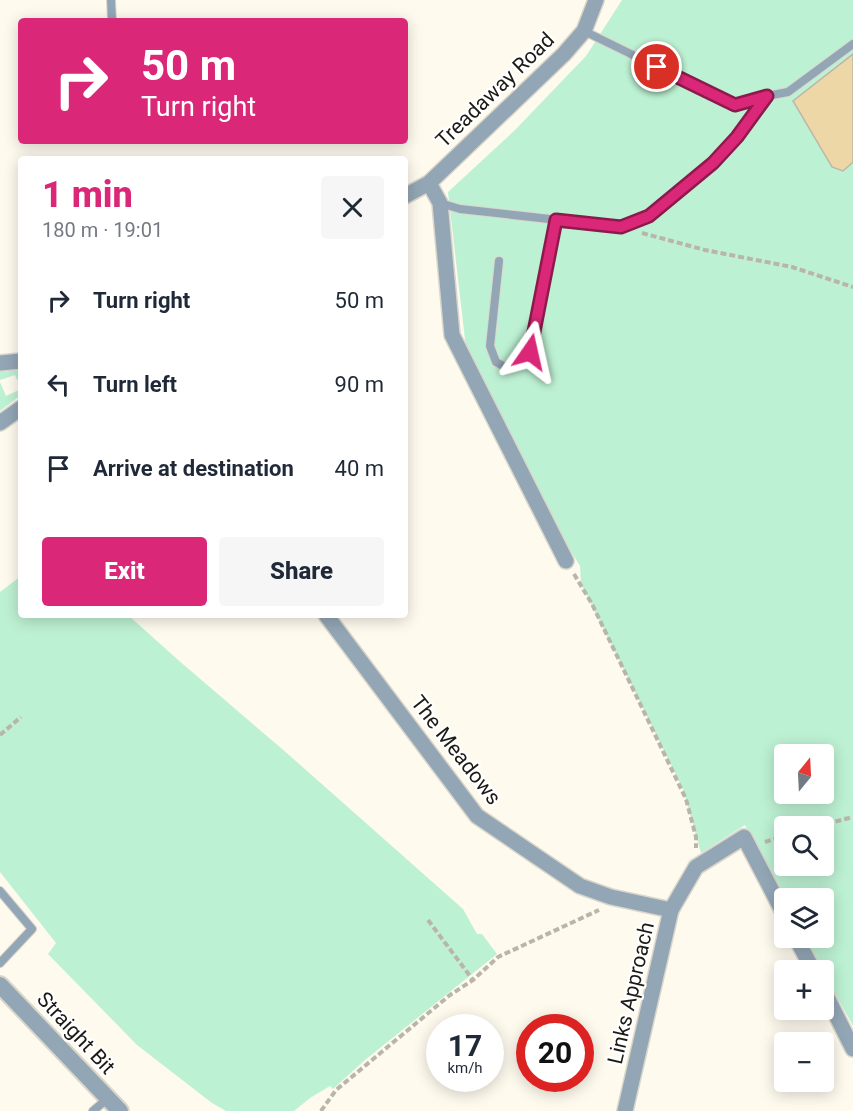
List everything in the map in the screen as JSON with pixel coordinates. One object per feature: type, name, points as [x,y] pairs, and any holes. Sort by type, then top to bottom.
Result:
[{"type":"street","name":"Treadaway Road","points":[[408,194],[429,183],[564,54],[584,31],[596,0]]},
{"type":"street","points":[[429,183],[440,203],[452,335],[566,561]]},
{"type":"street","points":[[0,363],[18,361]]},
{"type":"street","points":[[0,423],[18,410]]},
{"type":"street","name":"The Meadows","points":[[328,618],[477,816],[606,903]]},
{"type":"street","points":[[671,910],[696,867],[744,837],[774,895]]},
{"type":"street","name":"Links Approach","points":[[606,903],[671,910],[625,1111]]},
{"type":"street","name":"Straight Bit","points":[[0,985],[120,1111]]},
{"type":"street","points":[[834,1011],[853,1049]]},
{"type":"lane","points":[[111,0],[112,18]]},
{"type":"lane","points":[[584,31],[735,105],[788,92],[853,44]]},
{"type":"lane","points":[[440,203],[460,209],[621,227],[649,216],[713,163],[737,137],[767,96]]},
{"type":"lane","points":[[498,261],[490,346],[496,362],[507,368],[524,360],[530,352],[556,220]]},
{"type":"lane","points":[[0,891],[32,929],[0,963]]},
{"type":"lane","points":[[93,1111],[106,1098]]},
{"type":"path","points":[[621,227],[705,250],[792,267],[853,287]]},
{"type":"path","points":[[566,561],[592,604],[686,799],[696,837],[696,867]]},
{"type":"path","points":[[0,735],[21,717]]},
{"type":"path","points":[[834,822],[853,817]]},
{"type":"path","points":[[321,1111],[336,1090],[450,995],[473,980],[498,957],[606,903]]},
{"type":"path","points":[[428,920],[473,980]]},
{"type":"green space","points":[[622,0],[853,0],[853,1026],[834,991],[834,960],[817,960],[810,948],[834,948],[834,888],[778,888],[745,825],[701,853],[683,789],[581,584],[580,566],[548,514],[467,357],[448,192],[515,130],[586,56]]},
{"type":"green space","points":[[18,370],[18,380],[15,375],[0,380],[0,372]]},
{"type":"green space","points":[[0,382],[6,396],[18,390],[18,397],[0,411]]},
{"type":"green space","points":[[18,578],[18,618],[131,618],[463,909],[477,934],[482,934],[497,954],[365,1060],[333,1089],[330,1086],[294,1111],[226,1111],[212,1103],[137,1045],[48,954],[56,943],[0,872],[0,592]]},
{"type":"building","points":[[853,54],[853,162],[843,171],[832,167],[793,101]]},
{"type":"route","points":[[530,352],[556,220],[621,227],[649,216],[713,163],[737,137],[767,96],[735,105],[657,67]]}]
